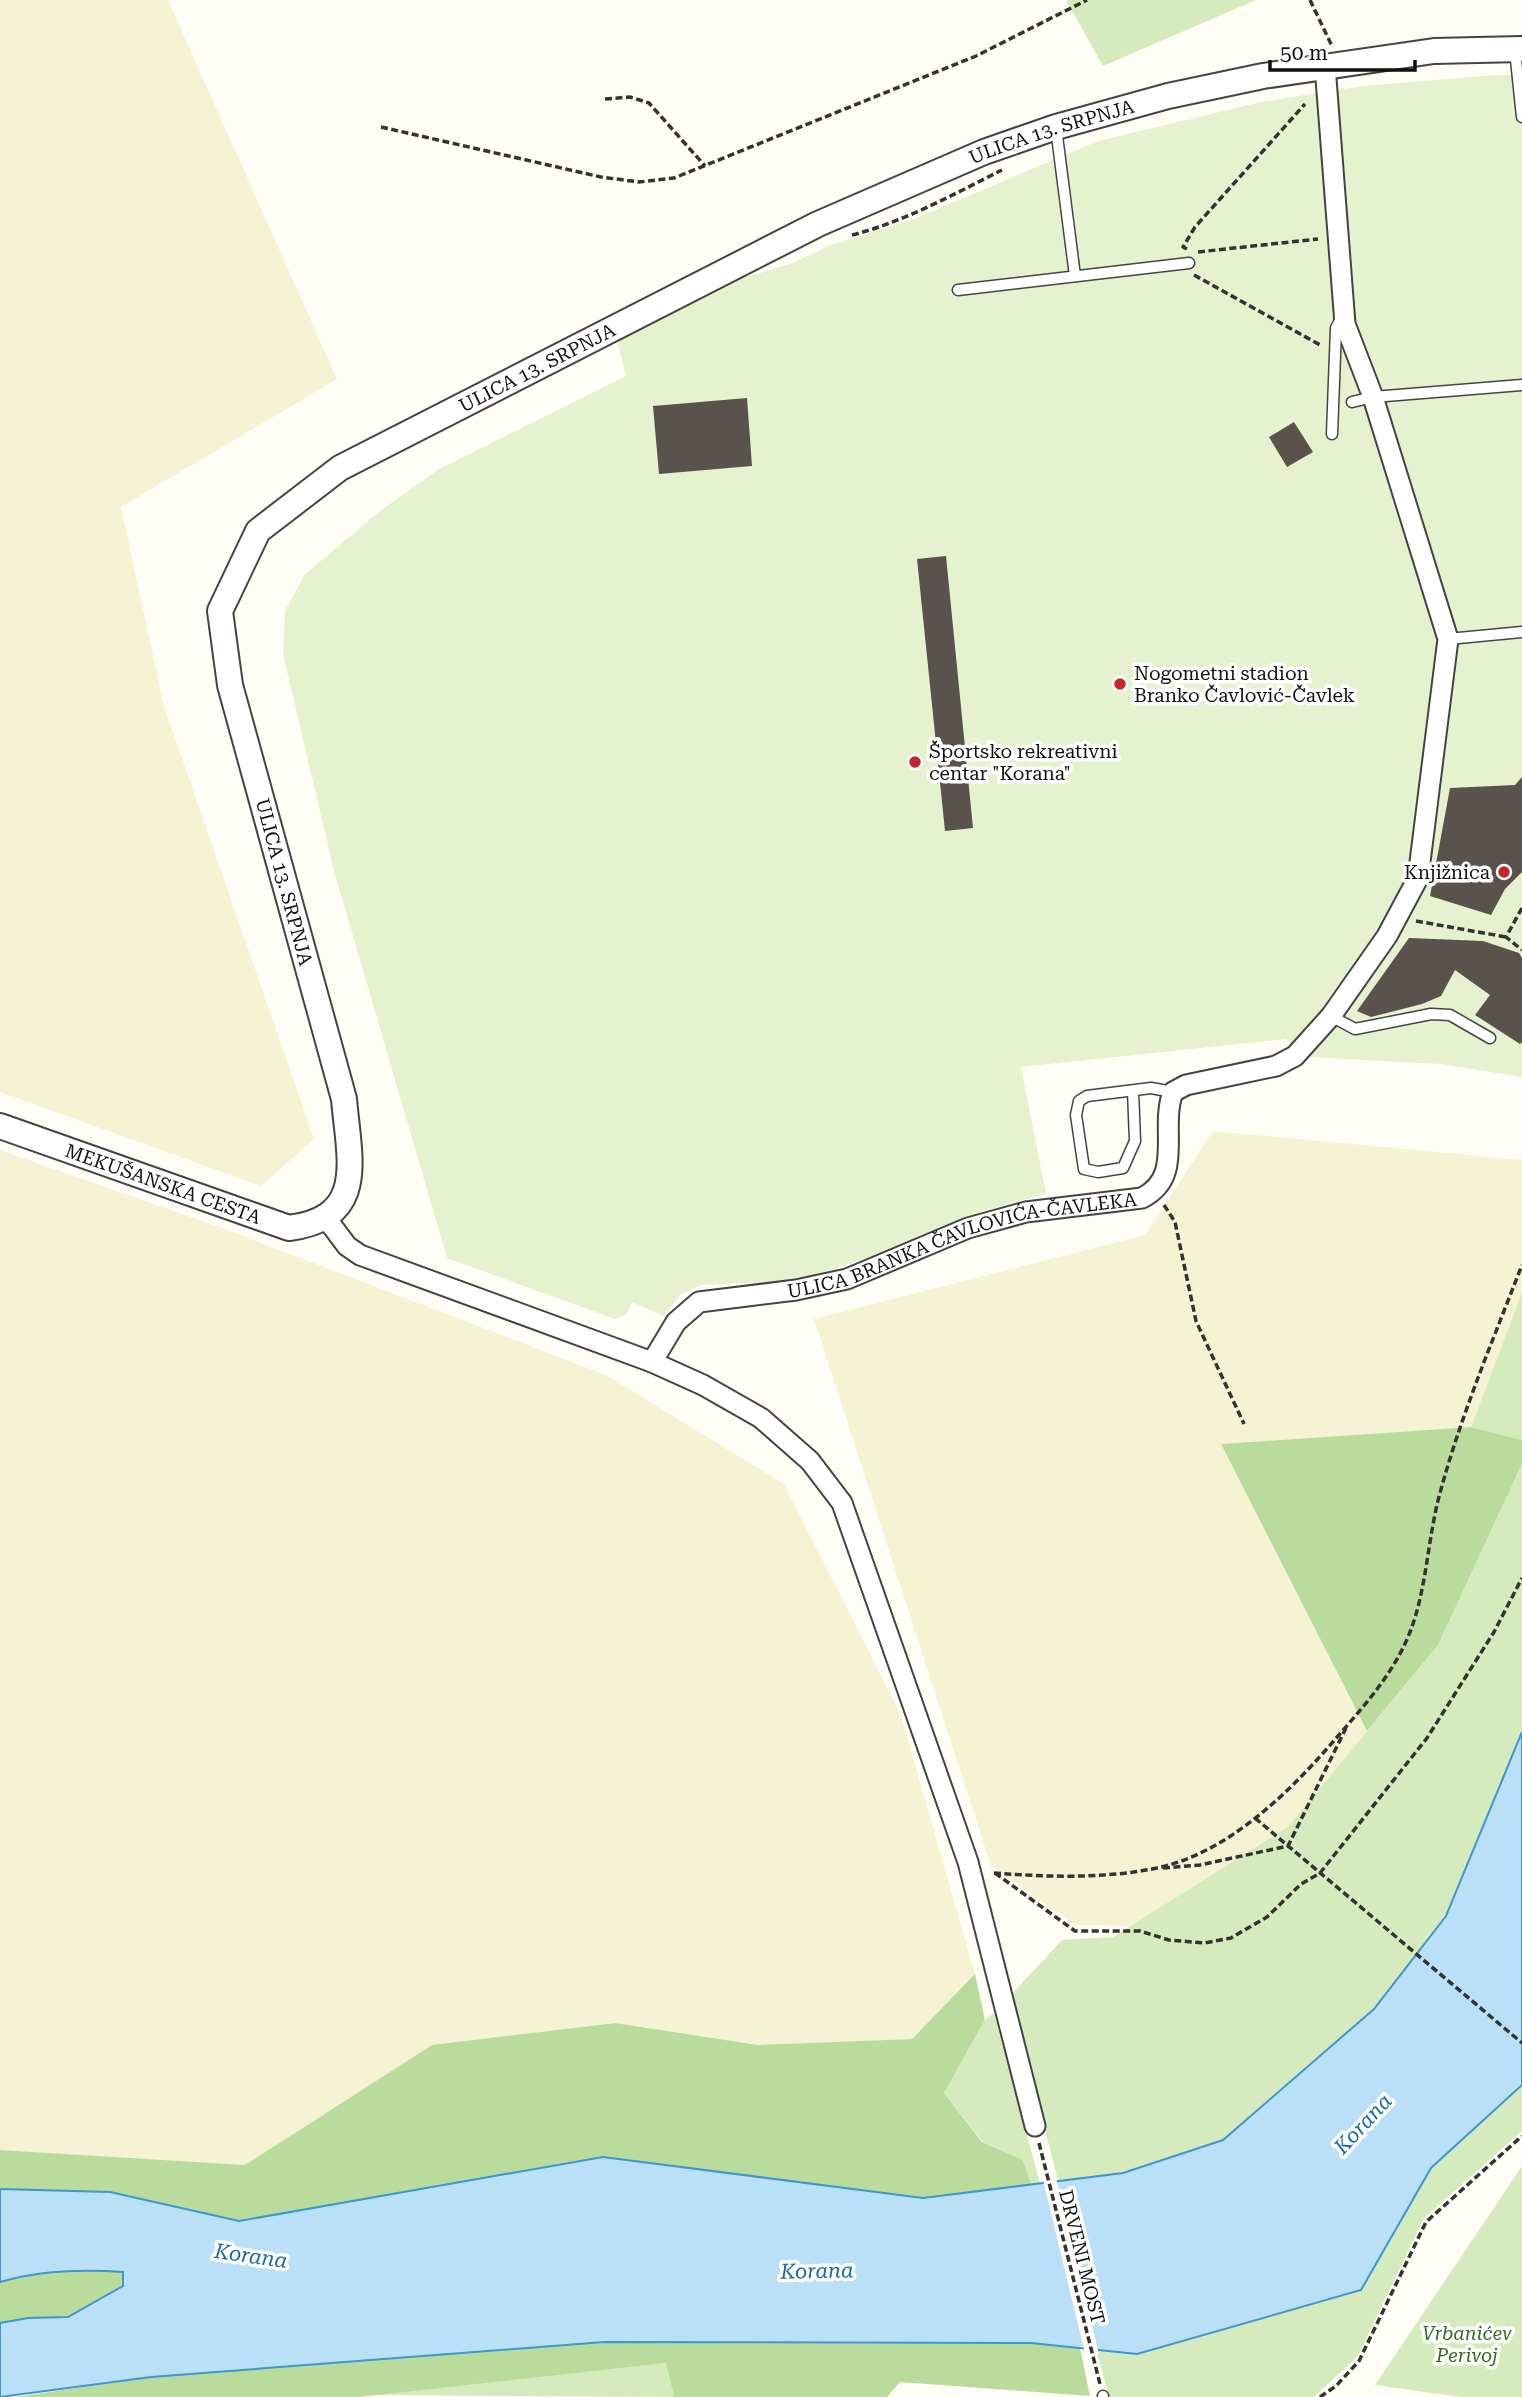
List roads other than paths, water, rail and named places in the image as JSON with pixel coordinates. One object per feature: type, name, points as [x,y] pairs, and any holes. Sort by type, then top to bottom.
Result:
[{"type":"street","name":"ULICA 13. SRPNJA","points":[[326,1218],[344,1200],[349,1184],[344,1099],[230,685],[220,611],[258,531],[340,468],[785,240],[984,152],[1056,127],[1168,96],[1333,64],[1434,51],[1519,49]]},
{"type":"street","points":[[1172,1092],[1186,1085],[1276,1066],[1295,1056],[1331,1016],[1387,936],[1418,878],[1448,639],[1344,313],[1333,64]]},
{"type":"street","name":"ULICA BRANKA ČAVLOVIĆA-ČAVLEKA","points":[[652,1362],[676,1322],[699,1302],[796,1290],[847,1279],[991,1222],[1026,1212],[1142,1198],[1155,1191],[1166,1178],[1168,1104],[1172,1092]]},
{"type":"street","name":"MEKUŠANSKA CESTA","points":[[0,1126],[289,1228],[326,1218]]},
{"type":"street","points":[[326,1218],[347,1246],[360,1255],[652,1362],[704,1385],[761,1418],[810,1461],[842,1503],[968,1862],[1035,2126]]},
{"type":"lane","points":[[1519,49],[1522,117]]},
{"type":"lane","points":[[1056,127],[1075,276]]},
{"type":"lane","points":[[958,290],[1189,263]]},
{"type":"lane","points":[[1332,434],[1336,328],[1344,313]]},
{"type":"lane","points":[[1352,402],[1373,397],[1522,385]]},
{"type":"lane","points":[[1448,639],[1522,632]]},
{"type":"lane","points":[[1331,1016],[1355,1029],[1431,1014],[1450,1015],[1490,1038]]},
{"type":"lane","points":[[1133,1091],[1135,1141],[1124,1168],[1098,1172],[1084,1169],[1076,1115],[1079,1101],[1087,1096],[1151,1088],[1172,1092]]},
{"type":"water","name":"Korana","points":[[1522,1732],[1522,2085],[1431,2168],[1361,2290],[1137,2354],[1031,2343],[604,2342],[151,2377],[0,2397],[0,2323],[28,2318],[68,2317],[123,2286],[123,2272],[61,2271],[0,2282],[0,2189],[110,2192],[239,2221],[603,2157],[923,2198],[1123,2173],[1223,2140],[1374,2009],[1446,1916]]},
{"type":"place","name":"Nogometni stadion Branko Čavlović-Čavlek","points":[[1120,684]]},
{"type":"place","name":"Športsko rekreativni centar \"Korana\"","points":[[915,762]]},
{"type":"place","name":"Knjižnica","points":[[1504,872]]},
{"type":"park label","name":"Vrbanićev Perivoj","points":[[1467,2344]]}]
